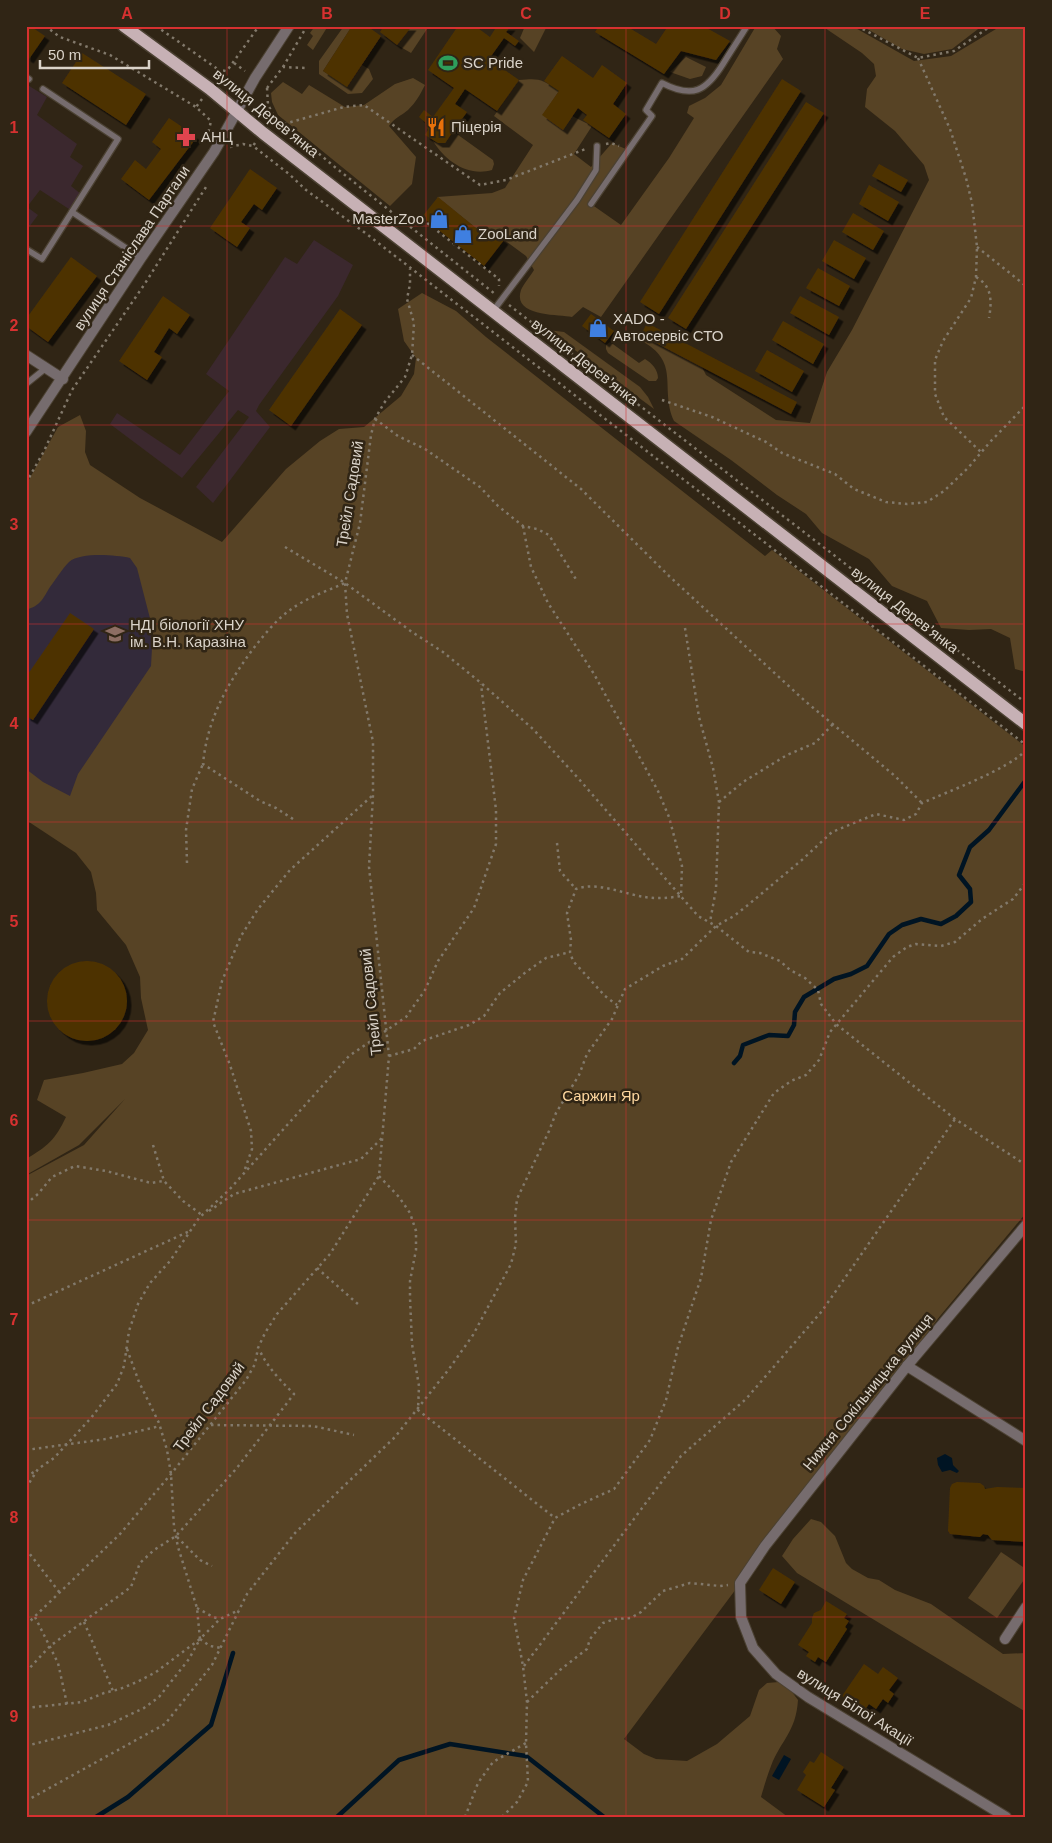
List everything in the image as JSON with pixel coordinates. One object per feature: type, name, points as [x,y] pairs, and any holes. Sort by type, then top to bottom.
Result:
[{"type":"main road","name":"вулиця Дерев’янка","points":[[124,26],[210,89],[1026,724]]},
{"type":"street","name":"вулиця Станіслава Партали","points":[[26,432],[141,258],[214,152],[255,78],[289,26]]},
{"type":"street","points":[[26,355],[62,379]]},
{"type":"street","name":"Нижня Сокільницька вулиця","points":[[740,1583],[765,1546],[907,1366],[1026,1225]]},
{"type":"street","points":[[907,1366],[1026,1441]]},
{"type":"street","name":"вулиця Білої Акації","points":[[740,1583],[741,1617],[753,1648],[776,1674],[808,1697],[1006,1817]]},
{"type":"street","points":[[1005,1638],[1026,1608]]},
{"type":"lane","points":[[591,204],[652,116],[646,110],[662,82],[674,89],[683,91],[694,92],[706,87],[716,75],[747,26]]},
{"type":"lane","points":[[26,249],[42,259],[118,139],[43,89]]},
{"type":"lane","points":[[493,311],[577,200],[596,170],[597,146]]},
{"type":"lane","points":[[72,212],[141,258]]},
{"type":"lane","points":[[26,384],[46,368]]},
{"type":"path","points":[[45,26],[60,36],[110,55],[196,107]]},
{"type":"path","points":[[156,26],[219,70]]},
{"type":"path","points":[[234,63],[259,26]]},
{"type":"path","points":[[283,67],[307,26]]},
{"type":"path","points":[[857,26],[918,58],[950,129],[966,178],[972,204],[977,247],[976,277],[971,298],[943,341],[935,360],[935,394],[944,417],[982,452]]},
{"type":"path","points":[[918,58],[954,51],[991,26]]},
{"type":"path","points":[[284,124],[344,107],[364,105],[480,185],[506,180],[583,149],[611,142],[628,150]]},
{"type":"path","points":[[274,116],[336,168],[501,298],[1026,703]]},
{"type":"path","points":[[26,482],[44,451],[72,390],[144,285],[211,180]]},
{"type":"path","points":[[408,224],[426,222],[499,279],[501,298]]},
{"type":"path","points":[[977,247],[1026,286]]},
{"type":"path","name":"Трейл Садовий","points":[[26,1624],[120,1534],[246,1380],[255,1364],[258,1348],[264,1333],[277,1314],[330,1254],[379,1176],[389,1056],[369,867],[373,795],[373,742],[347,614],[345,583],[360,523],[371,435],[384,403],[405,377],[412,355],[414,323],[407,299],[410,284],[410,268],[1026,745]]},
{"type":"path","points":[[976,277],[985,282],[989,292],[991,308],[989,318]]},
{"type":"path","points":[[412,355],[581,489],[669,576],[805,701],[895,776],[922,803]]},
{"type":"path","points":[[662,400],[712,417],[766,442],[782,453],[836,474],[854,489],[886,502],[907,504],[927,502],[944,491],[1026,405]]},
{"type":"path","points":[[376,419],[398,436],[425,449],[480,487],[498,506],[523,526],[549,535],[577,581]]},
{"type":"path","points":[[523,526],[531,567],[548,603],[565,626],[598,682],[658,791],[670,817],[682,866],[681,896]]},
{"type":"path","points":[[285,547],[345,583],[443,652],[481,683],[533,729],[698,916],[716,926],[749,952],[760,953],[780,961],[815,986],[820,994],[821,1004],[836,1024],[955,1119],[1026,1165]]},
{"type":"path","points":[[187,863],[186,830],[192,788],[203,764],[205,745],[212,722],[236,673],[265,634],[290,609],[345,583]]},
{"type":"path","points":[[686,628],[699,716],[713,768],[719,802],[716,890],[710,922]]},
{"type":"path","points":[[26,1477],[54,1458],[101,1406],[116,1384],[124,1366],[129,1331],[138,1304],[150,1282],[170,1261],[199,1218],[301,1112],[349,1056],[374,1037],[406,1017],[425,990],[438,961],[474,908],[496,844],[496,810],[481,683]]},
{"type":"path","points":[[719,802],[744,782],[787,755],[815,744],[833,724]]},
{"type":"path","points":[[26,1801],[165,1724],[212,1665],[247,1594],[295,1534],[395,1437],[450,1369],[473,1335],[511,1264],[516,1244],[515,1218],[517,1199],[556,1113],[579,1075],[587,1054],[612,1018],[625,989],[662,966],[682,959],[716,926],[734,916],[748,905],[832,832],[876,814],[904,820],[916,814],[922,803],[997,770],[1026,750]]},
{"type":"path","points":[[1022,754],[1026,757]]},
{"type":"path","points":[[203,764],[293,819]]},
{"type":"path","points":[[244,1170],[252,1149],[251,1131],[214,1022],[222,981],[241,936],[258,909],[290,870],[373,795]]},
{"type":"path","points":[[556,843],[560,871],[576,889]]},
{"type":"path","points":[[502,1817],[517,1802],[528,1782],[527,1702],[523,1666],[514,1618],[523,1580],[555,1518],[614,1489],[650,1440],[666,1400],[678,1347],[701,1278],[711,1220],[731,1162],[774,1094],[791,1081],[806,1075],[819,1060],[830,1032],[893,957],[907,947],[916,944],[941,946],[955,942],[982,919],[1013,899],[1026,882]]},
{"type":"path","points":[[617,1005],[595,986],[573,961],[570,952],[571,940],[567,912],[576,889],[584,886],[599,887],[648,898],[681,896]]},
{"type":"path","points":[[389,1056],[414,1049],[422,1041],[456,1030],[484,1016],[500,992],[526,972],[546,958],[570,952]]},
{"type":"path","points":[[523,1666],[681,1456],[746,1399],[822,1311],[955,1119]]},
{"type":"path","points":[[202,1216],[234,1194],[361,1159],[383,1137]]},
{"type":"path","points":[[154,1145],[164,1181],[183,1201],[202,1216]]},
{"type":"path","points":[[26,1204],[38,1194],[52,1177],[75,1166],[106,1170],[151,1183],[164,1181]]},
{"type":"path","points":[[379,1176],[399,1197],[410,1213],[416,1231],[416,1250],[410,1281],[410,1298],[412,1344],[419,1386],[418,1410]]},
{"type":"path","points":[[26,1306],[192,1229]]},
{"type":"path","points":[[317,1268],[359,1305]]},
{"type":"path","points":[[26,1746],[108,1726],[144,1708],[159,1696],[189,1659],[200,1639],[197,1608],[176,1536],[167,1450],[160,1426],[139,1382],[126,1348]]},
{"type":"path","points":[[26,1672],[50,1646],[131,1587],[140,1563],[154,1550],[176,1536],[236,1469],[294,1394],[277,1377],[258,1348]]},
{"type":"path","points":[[418,1410],[555,1518]]},
{"type":"path","points":[[210,1425],[313,1426],[354,1435]]},
{"type":"path","points":[[26,1450],[106,1439],[160,1426]]},
{"type":"path","points":[[26,1488],[38,1469]]},
{"type":"path","points":[[176,1536],[200,1560],[212,1566]]},
{"type":"path","points":[[26,1549],[60,1592]]},
{"type":"path","points":[[527,1702],[560,1670],[587,1649],[590,1640],[603,1623],[615,1619],[630,1618],[641,1612],[663,1591],[672,1588],[690,1583],[720,1586],[740,1583]]},
{"type":"path","points":[[197,1608],[220,1619]]},
{"type":"path","points":[[26,1708],[82,1702],[138,1682],[156,1672],[200,1639],[220,1619],[239,1610]]},
{"type":"path","points":[[35,1616],[58,1663],[67,1704]]},
{"type":"path","points":[[84,1622],[113,1690]]},
{"type":"path","points":[[200,1639],[210,1646],[221,1648]]},
{"type":"path","points":[[464,1817],[478,1783],[493,1762],[526,1742]]},
{"type":"shaded area","points":[[26,84],[47,97],[37,115],[77,144],[70,157],[83,166],[71,186],[82,195],[72,211],[40,190],[27,207],[38,215],[26,231]]},
{"type":"shaded area","points":[[314,240],[353,265],[338,296],[259,405],[256,411],[270,427],[213,503],[196,487],[249,417],[238,410],[182,478],[110,424],[117,413],[180,455],[229,391],[206,374],[285,257],[297,264]]},
{"type":"shaded area","name":"НДІ біології ХНУ ім. В.Н. Каразіна","points":[[26,529],[225,565],[77,824],[26,787]]},
{"type":"green space","points":[[315,26],[328,26],[313,50],[307,45],[313,36],[310,33]]},
{"type":"green space","points":[[344,26],[352,26],[323,71],[347,87],[362,65],[369,69],[373,79],[362,93],[348,94],[319,74],[319,61]]},
{"type":"green space","points":[[412,26],[429,26],[411,53],[397,45]]},
{"type":"green space","points":[[525,26],[547,26],[534,52],[520,38]]},
{"type":"green space","points":[[756,26],[772,26],[781,36],[777,49],[783,59],[601,317],[583,307],[572,317],[529,310],[520,299],[521,290],[534,270],[526,256],[492,231],[487,237],[437,197],[492,193],[505,188],[533,145],[494,116],[519,80],[540,80],[559,91],[543,115],[572,116],[592,126],[574,154],[591,167],[612,143],[628,150],[591,204],[621,225],[669,158],[694,118],[687,113],[689,106],[705,98],[721,85]]},
{"type":"green space","points":[[822,26],[852,26],[914,61],[951,56],[1001,26],[1026,26],[1026,672],[1015,669],[1010,638],[991,629],[941,628],[927,601],[892,586],[869,559],[822,533],[806,514],[674,421],[668,397],[665,366],[661,357],[653,348],[640,340],[642,334],[702,367],[706,375],[776,420],[810,423],[827,372],[852,330],[929,180],[924,165],[895,131],[865,107],[867,89],[876,76],[874,64],[862,53]]},
{"type":"green space","points":[[862,26],[982,26],[952,49],[924,54],[902,49]]},
{"type":"green space","points":[[686,57],[706,67],[702,76],[690,79],[670,72]]},
{"type":"green space","points":[[413,78],[425,85],[411,107],[389,126],[416,157],[412,184],[390,206],[278,115],[272,102],[271,93],[283,82],[302,94],[309,85],[345,107],[364,105],[395,84]]},
{"type":"green space","points":[[454,132],[493,160],[492,170],[483,172],[466,169],[458,166],[444,155],[433,141],[444,143]]},
{"type":"green space","name":"Саржин Яр","points":[[422,293],[456,311],[486,337],[765,556],[772,550],[1026,747],[1026,1213],[940,1316],[624,1739],[644,1754],[656,1759],[687,1761],[717,1744],[750,1716],[759,1690],[767,1683],[779,1682],[789,1688],[798,1700],[797,1711],[791,1728],[771,1766],[761,1797],[788,1817],[26,1817],[26,1176],[84,1145],[125,1099],[79,1145],[26,1175],[26,1159],[50,1142],[66,1117],[37,1100],[44,1080],[122,1064],[134,1053],[148,1030],[141,998],[140,977],[126,945],[97,910],[96,893],[91,872],[76,853],[26,820],[26,769],[43,782],[70,796],[78,774],[151,666],[153,630],[137,568],[130,558],[124,557],[98,555],[74,559],[64,568],[41,602],[26,610],[26,485],[58,427],[80,415],[86,431],[85,452],[90,465],[140,498],[222,542],[286,469],[320,441],[339,429],[364,427],[401,396],[414,374],[416,358],[404,341],[398,309]]},
{"type":"green space","points":[[548,330],[564,332],[640,387],[654,409]]},
{"type":"green space","points":[[610,342],[639,363],[645,359],[650,363],[657,372],[658,378],[656,381],[649,381],[608,353],[606,345]]},
{"type":"green space","points":[[811,1519],[821,1522],[835,1536],[846,1563],[852,1569],[868,1578],[879,1580],[895,1590],[931,1604],[1003,1654],[1026,1653],[1026,1712],[797,1573],[782,1556],[793,1539]]},
{"type":"green space","points":[[1001,1552],[1026,1569],[1026,1577],[997,1618],[968,1598]]},
{"type":"water","points":[[945,1454],[952,1458],[953,1465],[959,1471],[957,1473],[950,1470],[942,1472],[937,1458]]},
{"type":"water","points":[[784,1755],[791,1759],[779,1780],[772,1776]]},
{"type":"building","points":[[26,26],[30,26],[45,36],[29,59],[26,57]]},
{"type":"building","points":[[352,26],[367,26],[381,36],[347,87],[323,71]]},
{"type":"building","points":[[384,26],[412,26],[397,45],[380,32]]},
{"type":"building","points":[[458,26],[475,26],[490,37],[497,26],[511,26],[506,32],[519,41],[515,46],[504,38],[489,59],[519,80],[497,111],[465,89],[455,104],[467,112],[445,143],[438,143],[425,135],[428,130],[425,122],[419,117],[424,110],[433,117],[454,88],[428,70]]},
{"type":"building","points":[[599,26],[626,26],[656,44],[668,26],[703,26],[730,41],[716,60],[681,51],[664,74],[595,32]]},
{"type":"building","points":[[82,53],[146,94],[126,125],[62,83]]},
{"type":"building","points":[[562,56],[593,78],[602,65],[627,83],[613,104],[626,114],[609,138],[583,120],[587,115],[578,108],[563,130],[542,115],[559,91],[544,81]]},
{"type":"building","points":[[782,79],[801,91],[659,314],[640,302]]},
{"type":"building","points":[[806,102],[824,113],[686,329],[668,318]]},
{"type":"building","points":[[169,118],[197,137],[149,200],[121,179],[135,160],[146,169],[161,149],[152,142]]},
{"type":"building","points":[[879,164],[908,180],[901,192],[872,176]]},
{"type":"building","points":[[250,169],[277,188],[262,210],[254,204],[241,222],[250,228],[237,247],[210,228]]},
{"type":"building","points":[[869,185],[899,202],[888,221],[859,204]]},
{"type":"building","name":"ZooLand","points":[[438,197],[487,237],[492,231],[504,240],[484,266],[422,217]]},
{"type":"building","points":[[853,213],[884,231],[873,250],[842,232]]},
{"type":"building","points":[[834,240],[866,258],[854,279],[822,261]]},
{"type":"building","points":[[71,257],[97,276],[48,342],[26,326],[26,319]]},
{"type":"building","points":[[818,268],[850,286],[839,306],[806,288]]},
{"type":"building","points":[[163,296],[190,315],[177,334],[169,328],[154,352],[162,357],[147,380],[119,361]]},
{"type":"building","points":[[800,296],[839,317],[829,335],[790,313]]},
{"type":"building","points":[[340,309],[362,325],[291,426],[269,410]]},
{"type":"building","name":"XADO - Автосервіс СТО","points":[[591,314],[614,331],[605,343],[582,326]]},
{"type":"building","points":[[783,321],[824,344],[813,364],[772,340]]},
{"type":"building","points":[[647,323],[797,402],[791,414],[641,335]]},
{"type":"building","points":[[767,350],[804,371],[792,392],[755,371]]},
{"type":"building","points":[[70,613],[94,629],[33,720],[26,716],[26,677]]},
{"type":"building","points":[[87,961],[102,964],[115,973],[124,986],[127,1001],[124,1016],[115,1029],[102,1038],[87,1041],[72,1038],[59,1029],[50,1016],[47,1001],[50,986],[59,973],[72,964]]},
{"type":"building","points":[[957,1482],[980,1483],[985,1489],[997,1487],[1026,1488],[1026,1542],[992,1540],[988,1535],[983,1534],[980,1537],[950,1534],[948,1531],[950,1488],[952,1484]]},
{"type":"building","points":[[773,1568],[795,1582],[781,1604],[759,1590]]},
{"type":"building","points":[[826,1601],[847,1614],[844,1618],[849,1621],[845,1627],[847,1629],[826,1662],[818,1657],[815,1662],[806,1656],[809,1652],[798,1645],[812,1623],[814,1613],[821,1610]]},
{"type":"building","points":[[864,1664],[878,1674],[883,1667],[898,1678],[889,1690],[894,1694],[888,1703],[883,1699],[876,1709],[869,1704],[864,1711],[842,1696]]},
{"type":"building","points":[[821,1752],[844,1767],[831,1788],[835,1790],[824,1807],[797,1790],[806,1775],[803,1772],[810,1761],[814,1763]]},
{"type":"waterway","points":[[734,1063],[740,1056],[743,1045],[769,1035],[788,1036],[794,1025],[795,1012],[804,997],[834,979],[851,974],[867,966],[889,934],[902,925],[921,919],[941,924],[956,916],[971,902],[970,889],[959,875],[970,847],[989,830],[1026,780]]},
{"type":"waterway","points":[[96,1817],[128,1797],[211,1725],[233,1653]]},
{"type":"waterway","points":[[337,1817],[399,1760],[450,1744],[526,1756],[604,1817]]},
{"type":"place","name":"SC Pride","points":[[448,63]]},
{"type":"place","name":"Піцерія","points":[[436,127]]},
{"type":"place","name":"АНЦ","points":[[186,137]]},
{"type":"place","name":"MasterZoo","points":[[439,219]]},
{"type":"place","name":"ZooLand","points":[[463,234]]},
{"type":"place","name":"XADO - Автосервіс СТО","points":[[598,328]]},
{"type":"place","name":"НДІ біології ХНУ ім. В.Н. Каразіна","points":[[115,634]]}]
